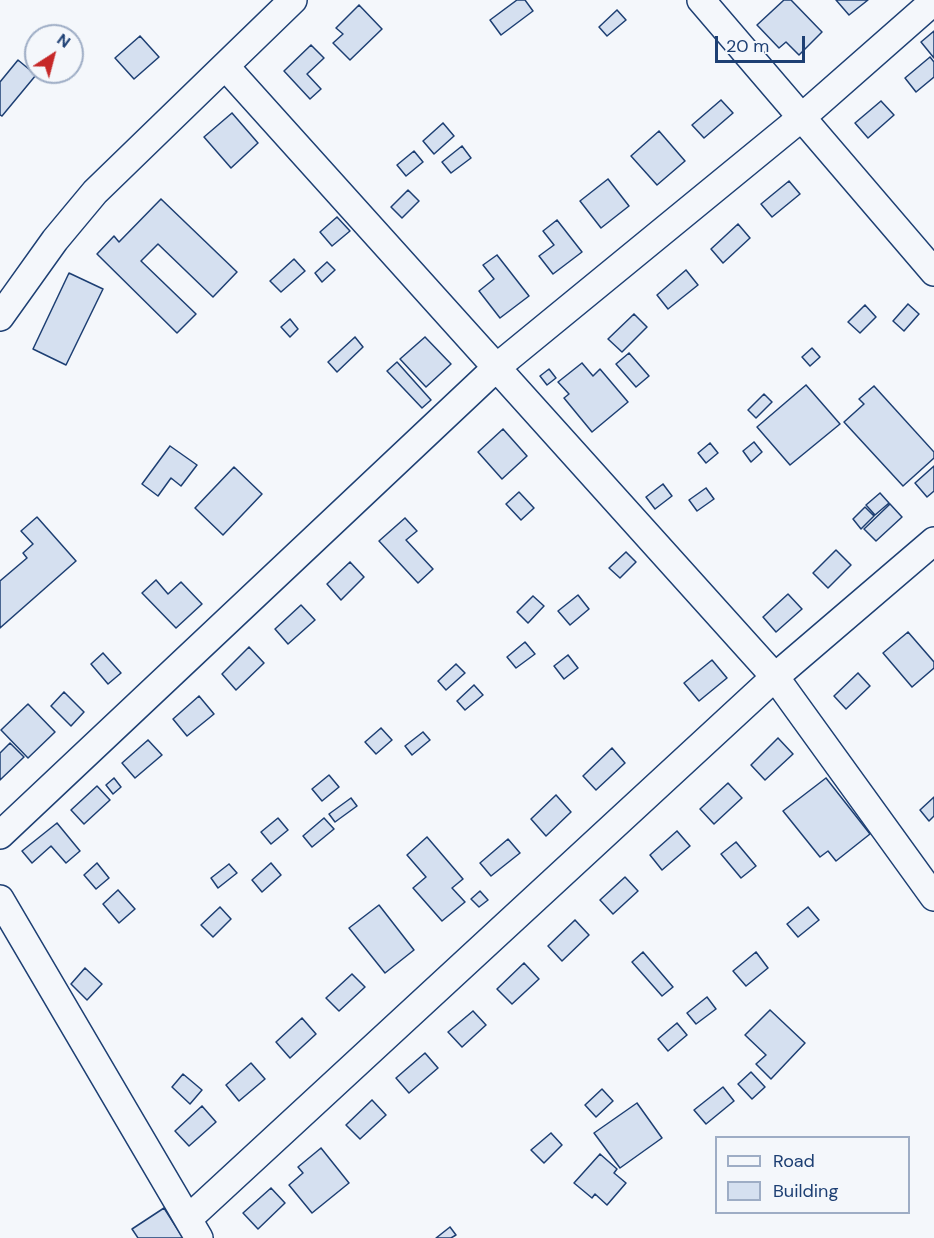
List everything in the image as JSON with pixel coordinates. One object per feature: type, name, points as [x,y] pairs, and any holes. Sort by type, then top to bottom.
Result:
[{"type":"street","points":[[0,316],[55,240],[95,192],[293,0]]},
{"type":"street","points":[[701,0],[934,272]]},
{"type":"street","points":[[0,835],[497,367],[801,118],[934,2]]},
{"type":"street","points":[[225,66],[775,677],[934,897]]},
{"type":"street","points":[[0,899],[194,1228],[775,677],[934,542]]},
{"type":"building","points":[[517,0],[525,0],[533,11],[501,35],[490,20]]},
{"type":"building","points":[[784,0],[791,0],[822,32],[799,55],[786,42],[779,48],[757,25]]},
{"type":"building","points":[[836,0],[868,0],[849,15]]},
{"type":"building","points":[[359,5],[382,29],[350,60],[333,43],[343,34],[336,28]]},
{"type":"building","points":[[617,10],[626,20],[607,36],[599,27]]},
{"type":"building","points":[[934,31],[934,58],[921,42]]},
{"type":"building","points":[[140,36],[159,57],[134,79],[115,58]]},
{"type":"building","points":[[311,45],[324,58],[307,74],[321,89],[310,99],[284,71]]},
{"type":"building","points":[[930,57],[934,62],[934,77],[916,92],[905,78]]},
{"type":"building","points":[[18,60],[24,65],[24,84],[29,84],[2,116],[0,115],[0,82]]},
{"type":"building","points":[[721,100],[733,113],[704,138],[692,125]]},
{"type":"building","points":[[881,101],[894,115],[868,138],[855,123]]},
{"type":"building","points":[[232,113],[258,143],[231,168],[204,137]]},
{"type":"building","points":[[443,123],[454,136],[434,154],[423,141]]},
{"type":"building","points":[[659,131],[685,161],[657,185],[631,156]]},
{"type":"building","points":[[462,146],[471,158],[451,173],[442,162]]},
{"type":"building","points":[[414,151],[423,162],[406,176],[397,165]]},
{"type":"building","points":[[608,179],[629,206],[601,228],[580,201]]},
{"type":"building","points":[[789,181],[800,194],[772,217],[761,204]]},
{"type":"building","points":[[408,190],[419,201],[402,218],[391,207]]},
{"type":"building","points":[[161,199],[237,272],[213,297],[158,244],[141,261],[196,314],[177,333],[97,254],[114,236],[119,242]]},
{"type":"building","points":[[337,217],[350,231],[332,246],[320,232]]},
{"type":"building","points":[[557,220],[582,252],[553,274],[539,256],[554,245],[543,231]]},
{"type":"building","points":[[738,224],[750,238],[723,263],[711,249]]},
{"type":"building","points":[[497,255],[529,296],[500,318],[479,291],[494,279],[483,265]]},
{"type":"building","points":[[294,259],[305,271],[281,292],[270,281]]},
{"type":"building","points":[[327,262],[335,270],[322,282],[315,273]]},
{"type":"building","points":[[686,270],[698,285],[668,309],[657,295]]},
{"type":"building","points":[[69,273],[103,289],[66,365],[33,349]]},
{"type":"building","points":[[908,304],[919,314],[904,331],[893,321]]},
{"type":"building","points":[[865,305],[876,317],[860,333],[848,322]]},
{"type":"building","points":[[634,314],[647,327],[622,352],[608,339]]},
{"type":"building","points":[[290,319],[298,329],[290,337],[281,327]]},
{"type":"building","points":[[355,337],[363,347],[337,372],[328,362]]},
{"type":"building","points":[[425,337],[451,364],[426,387],[400,359]]},
{"type":"building","points":[[812,348],[820,357],[810,366],[802,357]]},
{"type":"building","points":[[629,353],[649,376],[636,387],[616,364]]},
{"type":"building","points":[[397,362],[431,400],[422,408],[387,371]]},
{"type":"building","points":[[582,363],[593,376],[600,369],[628,402],[592,432],[564,398],[569,394],[558,382]]},
{"type":"building","points":[[549,369],[556,378],[547,385],[540,376]]},
{"type":"building","points":[[806,385],[840,424],[790,465],[757,427]]},
{"type":"building","points":[[874,386],[934,452],[934,458],[903,486],[844,422],[864,404],[859,399]]},
{"type":"building","points":[[764,394],[772,402],[756,418],[748,410]]},
{"type":"building","points":[[503,429],[527,456],[502,479],[478,452]]},
{"type":"building","points":[[754,442],[762,452],[751,462],[743,451]]},
{"type":"building","points":[[710,443],[718,453],[706,463],[698,453]]},
{"type":"building","points":[[170,446],[197,465],[181,486],[171,478],[158,496],[142,484]]},
{"type":"building","points":[[934,466],[934,491],[927,497],[915,483]]},
{"type":"building","points":[[234,467],[262,494],[223,535],[195,508]]},
{"type":"building","points":[[663,484],[672,496],[655,509],[646,497]]},
{"type":"building","points":[[706,488],[714,499],[697,511],[689,500]]},
{"type":"building","points":[[519,492],[534,508],[521,520],[506,504]]},
{"type":"building","points":[[880,493],[889,503],[875,515],[866,505]]},
{"type":"building","points":[[890,504],[902,517],[876,541],[864,529]]},
{"type":"building","points":[[865,507],[874,516],[861,529],[853,519]]},
{"type":"building","points":[[37,517],[76,561],[0,628],[0,581],[27,558],[23,553],[33,544],[21,531]]},
{"type":"building","points":[[405,518],[417,531],[406,540],[433,569],[418,583],[379,541]]},
{"type":"building","points":[[836,550],[851,565],[828,588],[813,573]]},
{"type":"building","points":[[626,552],[636,562],[620,578],[609,568]]},
{"type":"building","points":[[350,562],[364,577],[341,600],[327,584]]},
{"type":"building","points":[[156,580],[168,594],[181,582],[202,604],[176,628],[142,593]]},
{"type":"building","points":[[788,594],[802,609],[776,632],[763,617]]},
{"type":"building","points":[[578,595],[589,609],[570,625],[558,611]]},
{"type":"building","points":[[533,596],[544,606],[528,623],[517,612]]},
{"type":"building","points":[[301,605],[315,620],[288,644],[275,629]]},
{"type":"building","points":[[908,632],[934,662],[934,668],[912,687],[883,653]]},
{"type":"building","points":[[525,642],[535,654],[516,668],[507,657]]},
{"type":"building","points":[[249,647],[264,663],[236,690],[222,674]]},
{"type":"building","points":[[103,653],[121,673],[108,684],[91,664]]},
{"type":"building","points":[[568,655],[578,668],[564,679],[554,666]]},
{"type":"building","points":[[712,660],[727,678],[699,701],[684,683]]},
{"type":"building","points":[[456,664],[465,673],[446,690],[438,681]]},
{"type":"building","points":[[858,673],[870,686],[846,709],[834,696]]},
{"type":"building","points":[[474,685],[483,695],[465,710],[457,701]]},
{"type":"building","points":[[64,692],[84,712],[71,726],[51,706]]},
{"type":"building","points":[[199,696],[214,714],[187,736],[173,719]]},
{"type":"building","points":[[28,704],[55,732],[28,758],[1,730]]},
{"type":"building","points":[[381,728],[392,740],[376,754],[365,742]]},
{"type":"building","points":[[423,732],[430,740],[412,755],[405,746]]},
{"type":"building","points":[[778,738],[793,754],[765,780],[751,765]]},
{"type":"building","points":[[148,740],[162,755],[135,778],[122,763]]},
{"type":"building","points":[[10,743],[24,757],[0,780],[0,753]]},
{"type":"building","points":[[612,748],[625,763],[596,790],[583,776]]},
{"type":"building","points":[[329,775],[339,787],[322,801],[312,789]]},
{"type":"building","points":[[114,778],[121,787],[113,794],[106,785]]},
{"type":"building","points":[[826,778],[870,834],[836,861],[828,851],[820,857],[783,811]]},
{"type":"building","points":[[728,783],[742,798],[714,824],[700,809]]},
{"type":"building","points":[[97,786],[110,800],[84,824],[71,810]]},
{"type":"building","points":[[556,795],[571,812],[546,836],[531,819]]},
{"type":"building","points":[[934,797],[934,816],[929,821],[920,810]]},
{"type":"building","points":[[351,798],[357,806],[335,822],[329,814]]},
{"type":"building","points":[[278,818],[288,830],[271,844],[261,832]]},
{"type":"building","points":[[324,818],[334,829],[312,847],[303,836]]},
{"type":"building","points":[[57,823],[80,851],[66,863],[51,846],[32,863],[22,851]]},
{"type":"building","points":[[677,831],[690,846],[662,870],[650,855]]},
{"type":"building","points":[[427,837],[463,879],[452,888],[465,902],[442,921],[413,888],[426,877],[407,855]]},
{"type":"building","points":[[508,839],[520,853],[491,876],[480,863]]},
{"type":"building","points":[[736,842],[756,866],[741,878],[721,854]]},
{"type":"building","points":[[97,863],[109,878],[96,889],[84,875]]},
{"type":"building","points":[[271,863],[281,875],[262,892],[252,880]]},
{"type":"building","points":[[229,864],[237,873],[218,888],[211,878]]},
{"type":"building","points":[[625,877],[638,891],[613,914],[600,900]]},
{"type":"building","points":[[118,890],[135,909],[119,923],[103,904]]},
{"type":"building","points":[[480,891],[488,900],[479,907],[471,899]]},
{"type":"building","points":[[379,905],[414,950],[385,973],[349,928]]},
{"type":"building","points":[[220,907],[231,919],[213,937],[201,925]]},
{"type":"building","points":[[808,907],[819,920],[798,937],[787,924]]},
{"type":"building","points":[[575,920],[589,935],[562,961],[548,946]]},
{"type":"building","points":[[643,952],[673,987],[662,996],[632,962]]},
{"type":"building","points":[[756,952],[768,968],[746,986],[733,971]]},
{"type":"building","points":[[524,963],[539,979],[512,1004],[497,989]]},
{"type":"building","points":[[85,968],[102,984],[87,1000],[71,984]]},
{"type":"building","points":[[352,974],[365,987],[339,1011],[326,998]]},
{"type":"building","points":[[707,997],[716,1009],[696,1024],[687,1013]]},
{"type":"building","points":[[770,1010],[805,1043],[771,1079],[756,1064],[766,1055],[745,1035]]},
{"type":"building","points":[[473,1011],[486,1025],[462,1047],[448,1032]]},
{"type":"building","points":[[302,1018],[316,1034],[290,1058],[276,1042]]},
{"type":"building","points":[[677,1023],[687,1035],[668,1051],[658,1039]]},
{"type":"building","points":[[425,1053],[438,1068],[409,1093],[396,1078]]},
{"type":"building","points":[[251,1063],[265,1079],[239,1101],[226,1085]]},
{"type":"building","points":[[751,1072],[765,1087],[752,1099],[738,1084]]},
{"type":"building","points":[[183,1074],[202,1090],[190,1104],[172,1087]]},
{"type":"building","points":[[723,1087],[734,1101],[706,1124],[694,1110]]},
{"type":"building","points":[[602,1089],[613,1101],[596,1117],[585,1105]]},
{"type":"building","points":[[372,1100],[386,1115],[360,1139],[346,1125]]},
{"type":"building","points":[[637,1103],[662,1138],[620,1168],[594,1133]]},
{"type":"building","points":[[202,1106],[216,1122],[189,1146],[175,1131]]},
{"type":"building","points":[[551,1133],[562,1145],[544,1163],[531,1150]]},
{"type":"building","points":[[321,1148],[349,1183],[312,1213],[289,1185],[303,1173],[298,1167]]},
{"type":"building","points":[[600,1154],[617,1169],[614,1173],[626,1183],[607,1205],[595,1194],[592,1198],[574,1183]]},
{"type":"building","points":[[271,1188],[285,1203],[258,1229],[243,1213]]},
{"type":"building","points":[[164,1208],[183,1238],[138,1238],[132,1229]]},
{"type":"building","points":[[450,1227],[456,1235],[451,1238],[436,1238]]}]
